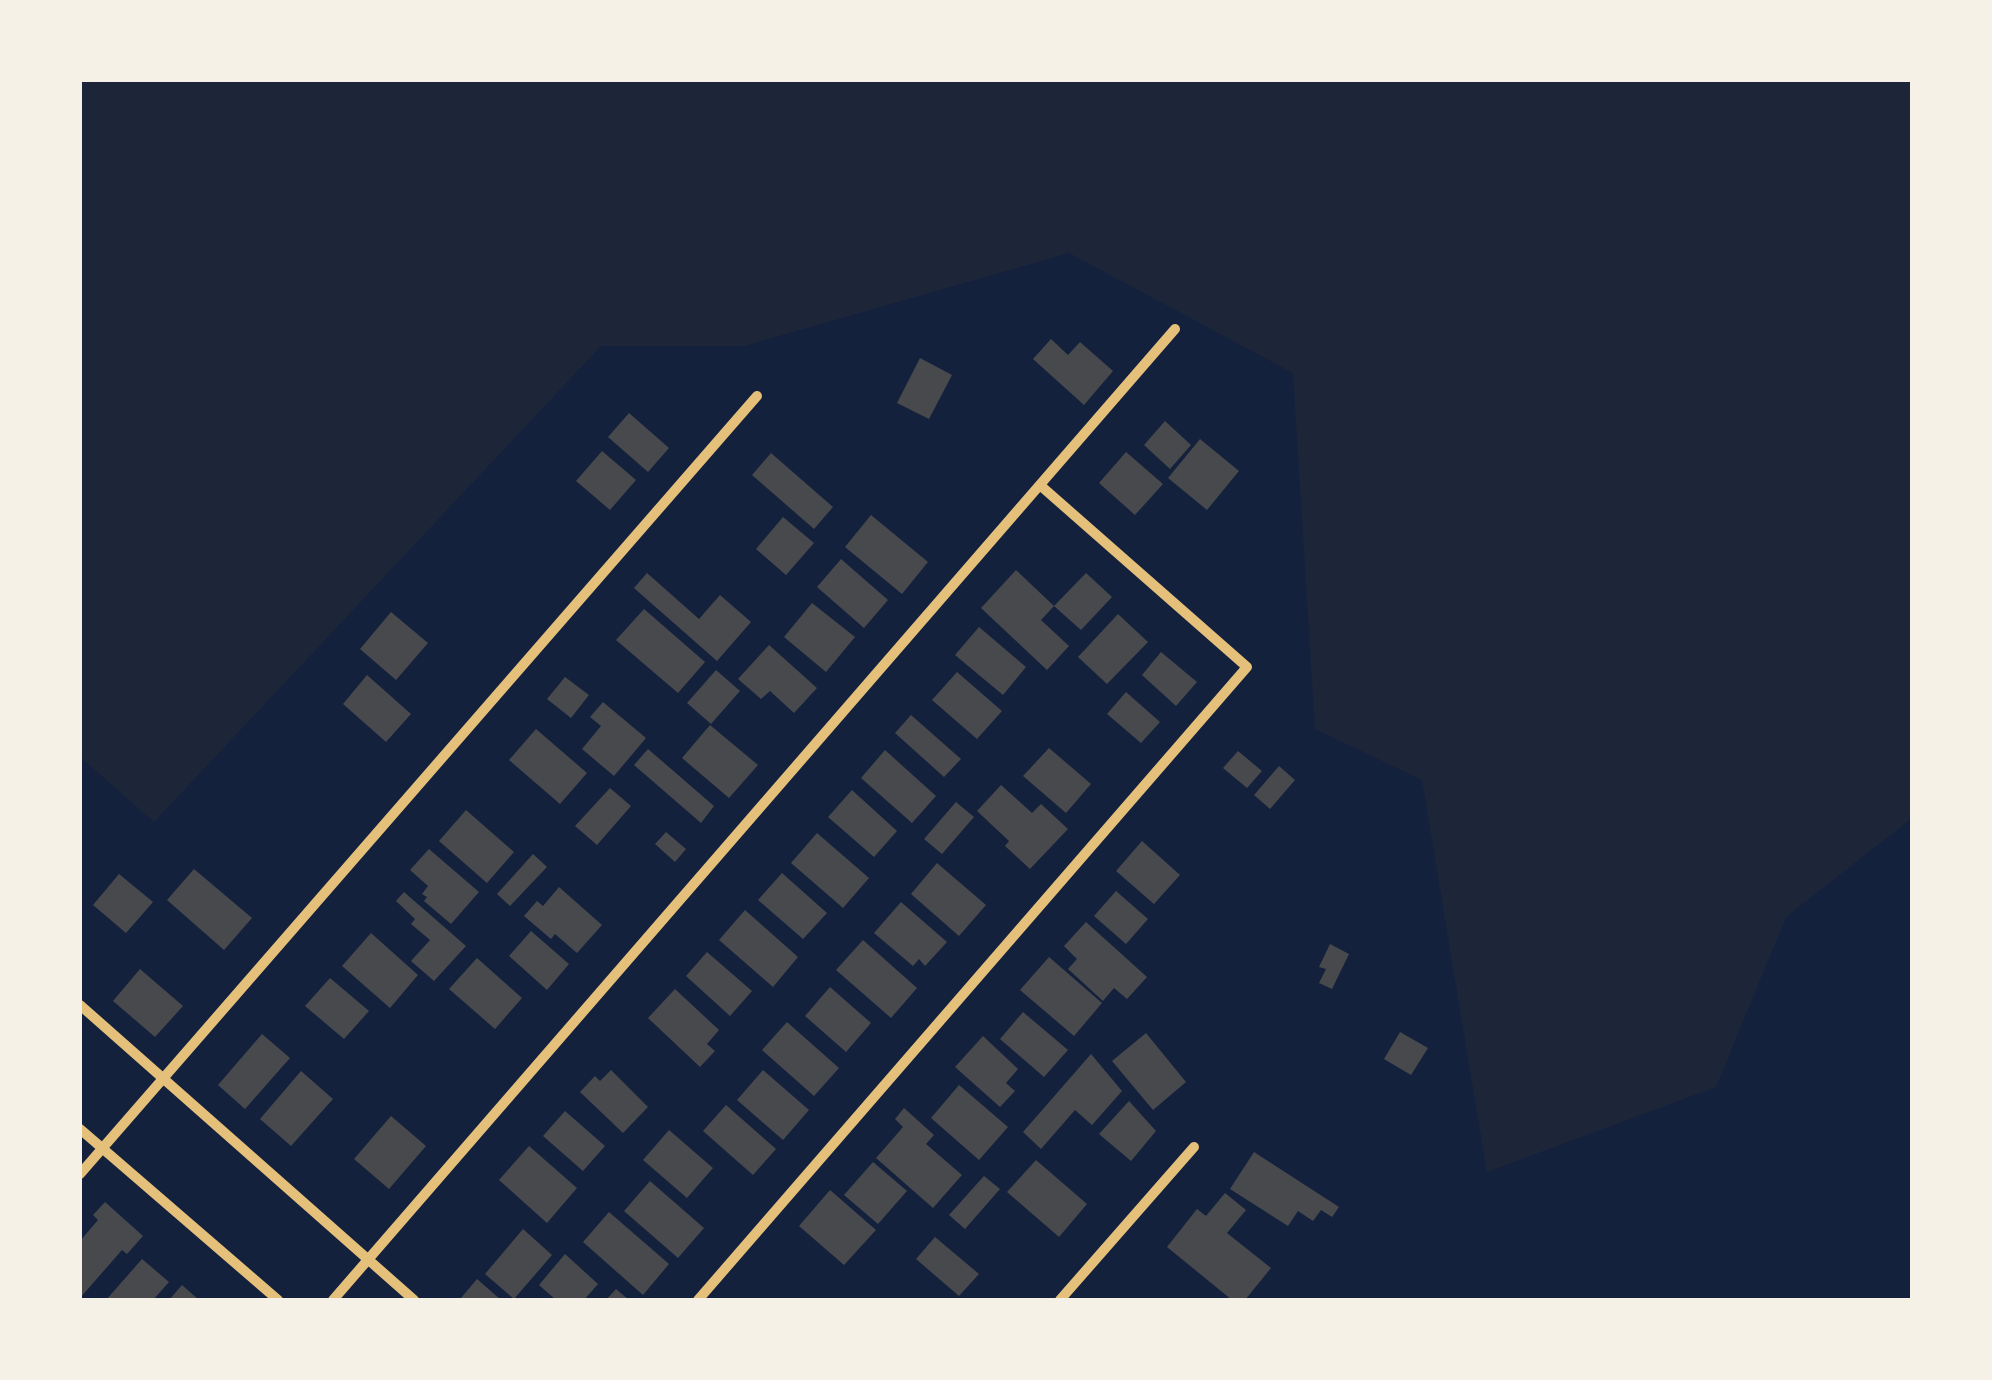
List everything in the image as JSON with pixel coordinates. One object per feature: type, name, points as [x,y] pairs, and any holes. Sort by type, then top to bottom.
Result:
[{"type":"street","points":[[333,1300],[1175,329]]},
{"type":"street","points":[[80,1174],[757,396]]},
{"type":"street","points":[[698,1300],[1248,667],[1041,486]]},
{"type":"street","points":[[80,1005],[414,1300]]},
{"type":"street","points":[[80,1129],[278,1300]]},
{"type":"street","points":[[1060,1300],[1194,1146]]},
{"type":"shaded area","points":[[80,80],[1912,80],[1912,818],[1786,917],[1716,1087],[1487,1172],[1422,780],[1315,729],[1293,373],[1069,253],[744,346],[601,346],[154,822],[80,757]]},
{"type":"building","points":[[1051,339],[1068,355],[1080,342],[1113,371],[1084,405],[1033,359]]},
{"type":"building","points":[[920,358],[952,375],[929,419],[897,403]]},
{"type":"building","points":[[629,413],[669,448],[648,472],[608,437]]},
{"type":"building","points":[[1165,421],[1191,445],[1170,469],[1144,445]]},
{"type":"building","points":[[1200,439],[1239,471],[1207,510],[1168,478]]},
{"type":"building","points":[[602,451],[636,480],[610,510],[576,481]]},
{"type":"building","points":[[1126,452],[1163,484],[1135,515],[1099,483]]},
{"type":"building","points":[[771,453],[833,507],[814,529],[752,475]]},
{"type":"building","points":[[871,515],[928,562],[902,594],[845,547]]},
{"type":"building","points":[[783,517],[814,543],[786,575],[756,549]]},
{"type":"building","points":[[841,559],[888,600],[864,628],[817,587]]},
{"type":"building","points":[[1016,570],[1054,606],[1041,620],[1069,646],[1047,670],[981,608]]},
{"type":"building","points":[[647,573],[699,619],[720,595],[751,622],[717,661],[634,588]]},
{"type":"building","points":[[1086,573],[1112,597],[1081,630],[1054,606]]},
{"type":"building","points":[[812,603],[855,637],[826,672],[784,637]]},
{"type":"building","points":[[644,609],[705,662],[678,693],[616,640]]},
{"type":"building","points":[[391,612],[428,643],[396,680],[360,649]]},
{"type":"building","points":[[1118,614],[1148,642],[1107,684],[1078,657]]},
{"type":"building","points":[[979,627],[1026,667],[1003,695],[955,655]]},
{"type":"building","points":[[769,645],[817,688],[794,713],[770,691],[761,699],[738,679]]},
{"type":"building","points":[[1161,652],[1197,682],[1176,706],[1142,675]]},
{"type":"building","points":[[716,670],[740,691],[711,724],[687,703]]},
{"type":"building","points":[[957,672],[1002,711],[977,739],[932,700]]},
{"type":"building","points":[[367,675],[411,714],[386,742],[343,704]]},
{"type":"building","points":[[565,677],[589,695],[571,718],[547,699]]},
{"type":"building","points":[[1126,692],[1160,722],[1141,743],[1107,714]]},
{"type":"building","points":[[603,702],[646,738],[614,776],[582,749],[601,726],[590,717]]},
{"type":"building","points":[[911,715],[961,759],[944,777],[895,733]]},
{"type":"building","points":[[710,725],[758,765],[729,798],[682,758]]},
{"type":"building","points":[[536,729],[587,773],[560,804],[509,760]]},
{"type":"building","points":[[1049,748],[1091,784],[1066,813],[1023,776]]},
{"type":"building","points":[[648,749],[714,806],[701,823],[634,765]]},
{"type":"building","points":[[885,750],[936,796],[912,823],[861,778]]},
{"type":"building","points":[[1238,751],[1262,771],[1247,788],[1223,768]]},
{"type":"building","points":[[1279,766],[1295,780],[1270,809],[1254,795]]},
{"type":"building","points":[[1001,785],[1032,813],[1041,804],[1068,829],[1030,869],[1005,846],[1009,841],[977,811]]},
{"type":"building","points":[[610,788],[631,806],[597,845],[575,826]]},
{"type":"building","points":[[852,790],[897,831],[874,857],[828,817]]},
{"type":"building","points":[[956,802],[974,817],[942,854],[924,839]]},
{"type":"building","points":[[466,810],[514,852],[487,883],[439,841]]},
{"type":"building","points":[[666,832],[686,849],[675,862],[655,844]]},
{"type":"building","points":[[817,833],[869,878],[843,908],[791,863]]},
{"type":"building","points":[[1142,841],[1180,875],[1154,904],[1116,871]]},
{"type":"building","points":[[429,849],[479,892],[451,924],[424,901],[427,897],[422,894],[428,886],[410,870]]},
{"type":"building","points":[[533,854],[547,867],[510,906],[497,894]]},
{"type":"building","points":[[937,863],[986,905],[959,936],[911,894]]},
{"type":"building","points":[[194,869],[252,918],[224,950],[167,900]]},
{"type":"building","points":[[782,873],[827,913],[803,939],[758,900]]},
{"type":"building","points":[[119,874],[153,902],[126,933],[93,905]]},
{"type":"building","points":[[559,887],[602,925],[577,953],[555,934],[551,939],[524,916],[537,901],[543,906]]},
{"type":"building","points":[[1116,891],[1148,919],[1126,944],[1094,916]]},
{"type":"building","points":[[404,892],[466,946],[434,981],[411,961],[430,940],[411,924],[415,919],[396,901]]},
{"type":"building","points":[[901,902],[947,942],[925,966],[919,959],[913,966],[874,933]]},
{"type":"building","points":[[745,910],[798,957],[773,987],[719,940]]},
{"type":"building","points":[[1086,922],[1147,977],[1127,999],[1114,988],[1103,1001],[1068,969],[1077,959],[1064,946]]},
{"type":"building","points":[[531,931],[569,964],[547,990],[509,956]]},
{"type":"building","points":[[371,933],[418,975],[390,1008],[342,966]]},
{"type":"building","points":[[863,940],[917,988],[891,1018],[836,970]]},
{"type":"building","points":[[1330,944],[1349,954],[1332,989],[1319,983],[1326,969],[1319,967]]},
{"type":"building","points":[[707,952],[752,991],[730,1016],[686,976]]},
{"type":"building","points":[[1049,957],[1102,1003],[1074,1036],[1020,990]]},
{"type":"building","points":[[477,958],[522,998],[495,1029],[449,989]]},
{"type":"building","points":[[140,969],[183,1006],[155,1037],[113,1001]]},
{"type":"building","points":[[330,978],[369,1011],[344,1039],[305,1006]]},
{"type":"building","points":[[830,987],[871,1023],[846,1052],[805,1016]]},
{"type":"building","points":[[675,989],[719,1030],[707,1044],[715,1051],[700,1067],[648,1018]]},
{"type":"building","points":[[1023,1012],[1068,1050],[1044,1077],[1000,1039]]},
{"type":"building","points":[[787,1022],[839,1068],[814,1096],[762,1050]]},
{"type":"building","points":[[1400,1032],[1428,1048],[1411,1075],[1384,1059]]},
{"type":"building","points":[[1146,1033],[1186,1082],[1153,1110],[1112,1061]]},
{"type":"building","points":[[262,1034],[290,1058],[245,1109],[218,1085]]},
{"type":"building","points":[[983,1036],[1018,1069],[1006,1083],[1015,1091],[1000,1107],[955,1067]]},
{"type":"building","points":[[1091,1054],[1122,1091],[1092,1125],[1075,1110],[1041,1149],[1023,1132]]},
{"type":"building","points":[[611,1070],[648,1107],[623,1133],[580,1092],[595,1076],[600,1081]]},
{"type":"building","points":[[763,1070],[809,1110],[783,1140],[737,1100]]},
{"type":"building","points":[[301,1071],[333,1099],[291,1146],[260,1119]]},
{"type":"building","points":[[959,1085],[1008,1127],[979,1160],[931,1118]]},
{"type":"building","points":[[1129,1101],[1156,1131],[1131,1161],[1099,1134]]},
{"type":"building","points":[[726,1105],[776,1149],[753,1175],[703,1131]]},
{"type":"building","points":[[904,1108],[934,1135],[926,1144],[962,1175],[933,1208],[876,1158],[903,1127],[895,1119]]},
{"type":"building","points":[[565,1111],[605,1146],[583,1171],[543,1136]]},
{"type":"building","points":[[391,1116],[426,1146],[389,1189],[354,1159]]},
{"type":"building","points":[[669,1130],[713,1168],[687,1198],[643,1160]]},
{"type":"building","points":[[529,1146],[577,1188],[547,1223],[499,1180]]},
{"type":"building","points":[[1254,1152],[1339,1207],[1332,1217],[1321,1210],[1313,1221],[1298,1211],[1288,1226],[1230,1189]]},
{"type":"building","points":[[1036,1160],[1087,1204],[1059,1237],[1007,1192]]},
{"type":"building","points":[[873,1162],[907,1191],[878,1224],[844,1195]]},
{"type":"building","points":[[984,1176],[1000,1189],[965,1229],[949,1215]]},
{"type":"building","points":[[650,1181],[704,1228],[678,1258],[624,1211]]},
{"type":"building","points":[[830,1190],[876,1230],[844,1265],[799,1226]]},
{"type":"building","points":[[1225,1193],[1246,1210],[1227,1233],[1271,1268],[1245,1300],[1232,1300],[1167,1247],[1197,1209],[1206,1216]]},
{"type":"building","points":[[105,1202],[143,1236],[127,1254],[122,1250],[80,1298],[80,1241],[98,1220],[93,1215]]},
{"type":"building","points":[[609,1212],[669,1264],[643,1295],[583,1242]]},
{"type":"building","points":[[523,1229],[552,1255],[514,1299],[485,1274]]},
{"type":"building","points":[[935,1237],[979,1274],[959,1296],[916,1259]]},
{"type":"building","points":[[565,1254],[598,1284],[584,1300],[556,1300],[539,1285]]},
{"type":"building","points":[[142,1259],[169,1282],[153,1300],[106,1300]]},
{"type":"building","points":[[477,1279],[501,1300],[461,1298]]},
{"type":"building","points":[[182,1285],[199,1300],[169,1300]]},
{"type":"building","points":[[616,1289],[629,1300],[606,1300]]}]
